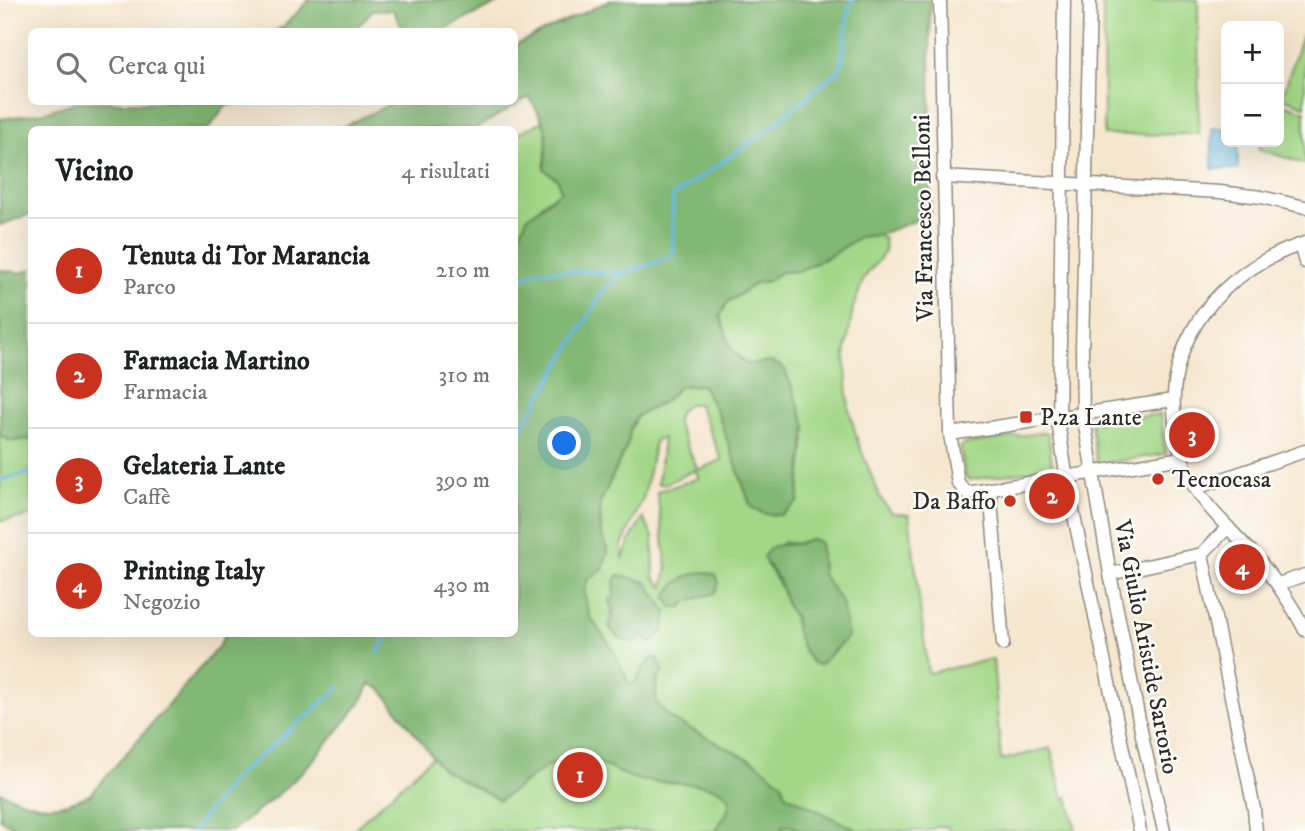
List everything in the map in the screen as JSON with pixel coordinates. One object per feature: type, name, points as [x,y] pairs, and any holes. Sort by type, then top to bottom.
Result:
[{"type":"street","name":"Via Francesco Belloni","points":[[940,0],[950,434],[958,484],[962,490],[967,493],[990,489]]},
{"type":"street","points":[[1058,417],[1064,0]]},
{"type":"street","points":[[1083,414],[1090,0]]},
{"type":"street","points":[[942,177],[1236,193],[1305,207]]},
{"type":"street","points":[[1305,262],[1302,244],[1276,254],[1228,285],[1208,305],[1185,345],[1172,400],[1182,458],[1189,477],[1278,584],[1305,629]]},
{"type":"street","points":[[950,434],[1172,400]]},
{"type":"street","name":"Via Giulio Aristide Sartorio","points":[[1083,414],[1110,574],[1164,831]]},
{"type":"street","name":"Via Giulio Aristide Sartorio","points":[[1058,417],[1066,476],[1140,831]]},
{"type":"street","points":[[1196,488],[1305,451]]},
{"type":"street","points":[[1003,643],[990,489],[1182,458]]},
{"type":"street","points":[[1110,574],[1202,554],[1228,527]]},
{"type":"street","points":[[1202,554],[1254,809],[1256,831]]},
{"type":"street","points":[[1278,584],[1305,575]]},
{"type":"green space","points":[[309,0],[505,0],[447,28],[402,28],[393,10],[373,10],[357,28],[280,28]]},
{"type":"green space","points":[[611,0],[930,0],[931,215],[877,235],[859,237],[828,257],[798,271],[781,272],[768,281],[756,283],[727,303],[720,316],[732,350],[746,364],[772,362],[784,368],[792,387],[806,426],[798,502],[781,515],[764,514],[751,507],[718,414],[702,385],[680,386],[665,401],[637,416],[630,429],[628,443],[600,503],[601,533],[608,551],[603,569],[588,579],[584,592],[589,616],[614,651],[629,684],[635,683],[643,668],[653,658],[658,659],[663,670],[656,683],[656,702],[669,718],[757,763],[782,783],[785,794],[859,831],[801,831],[791,826],[782,826],[782,831],[715,831],[729,805],[728,797],[723,792],[703,785],[637,779],[577,757],[560,760],[499,800],[442,769],[381,689],[370,684],[360,704],[312,761],[287,787],[232,831],[22,831],[0,819],[0,792],[25,802],[46,806],[66,804],[91,794],[219,646],[224,637],[518,637],[518,237],[527,218],[561,191],[558,180],[544,169],[546,131],[540,116],[529,97],[518,104],[518,44]]},
{"type":"green space","points":[[1103,0],[1198,0],[1199,134],[1104,135]]},
{"type":"green space","points":[[1302,35],[1305,36],[1305,106],[1284,99]]},
{"type":"green space","points":[[67,105],[230,105],[210,126],[28,126],[28,215],[0,225],[0,119],[45,112]]},
{"type":"green space","points":[[388,105],[516,105],[480,126],[345,126]]},
{"type":"green space","points":[[1284,105],[1305,111],[1305,164],[1259,149],[1284,147]]},
{"type":"green space","points":[[543,121],[549,137],[544,169],[558,180],[561,191],[544,202],[518,239],[518,134]]},
{"type":"green space","points":[[877,235],[884,238],[885,252],[864,278],[853,308],[845,355],[849,410],[858,442],[880,497],[890,512],[909,515],[928,673],[993,659],[1001,760],[1051,748],[1063,798],[1068,797],[1076,831],[950,831],[947,827],[939,826],[927,831],[352,831],[433,756],[516,702],[757,763],[685,727],[661,709],[655,693],[663,670],[643,668],[635,683],[629,685],[614,651],[589,616],[584,592],[588,579],[608,551],[601,533],[600,503],[628,443],[630,429],[637,416],[665,401],[680,386],[702,385],[718,414],[751,507],[798,502],[806,426],[784,368],[772,362],[746,364],[732,350],[720,316],[727,303],[756,283],[768,281],[781,272],[798,271],[828,257],[859,237]],"holes":[[[698,404],[722,460],[698,470],[677,424],[680,412],[686,406]],[[663,438],[658,484],[665,484],[695,470],[699,478],[657,492],[667,568],[663,587],[654,577],[653,537],[643,518],[623,559],[622,545],[644,496],[655,440]],[[803,541],[820,542],[822,574],[842,603],[838,648],[823,662],[796,632],[785,596],[766,564],[783,542],[797,544]],[[619,575],[646,582],[651,643],[641,633],[611,614]]]},
{"type":"green space","points":[[0,270],[20,273],[28,270],[28,439],[10,441],[0,435]]},
{"type":"green space","points":[[1160,414],[1166,454],[1097,464],[1091,423]]},
{"type":"green space","points":[[1045,432],[1048,435],[1052,464],[1050,468],[969,480],[965,476],[960,447],[965,444]]},
{"type":"green space","points":[[0,435],[11,441],[28,439],[28,516],[0,521]]},
{"type":"green space","points":[[811,539],[820,542],[822,574],[842,603],[848,637],[819,665],[812,663],[804,651],[796,632],[795,618],[787,606],[779,581],[763,558],[770,548],[775,546]]},
{"type":"green space","points":[[706,572],[716,575],[719,583],[715,593],[688,601],[681,607],[672,607],[666,597],[673,586],[688,576]]},
{"type":"green space","points":[[619,575],[646,582],[667,612],[664,630],[651,643],[641,633],[637,642],[625,640],[609,627],[613,610],[610,601],[614,596],[615,581]]},
{"type":"water","points":[[1212,128],[1221,128],[1221,147],[1238,147],[1238,169],[1212,169]]},
{"type":"waterway","points":[[518,434],[604,290],[623,273],[673,256],[673,196],[768,130],[841,68],[849,5],[853,0]]},
{"type":"waterway","points":[[518,280],[539,270],[622,273]]},
{"type":"waterway","points":[[0,480],[28,473]]},
{"type":"waterway","points":[[378,653],[387,637]]},
{"type":"waterway","points":[[193,831],[232,780],[340,687]]},
{"type":"place","name":"P.za Lante","points":[[1026,417]]},
{"type":"place","name":"Gelateria Lante","points":[[1192,435]]},
{"type":"place","name":"Tecnocasa","points":[[1158,479]]},
{"type":"place","name":"Farmacia Martino","points":[[1052,496]]},
{"type":"place","name":"Da Baffo","points":[[1010,501]]},
{"type":"place","name":"Printing Italy","points":[[1242,567]]},
{"type":"place","name":"Tenuta di Tor Marancia","points":[[580,775]]}]
